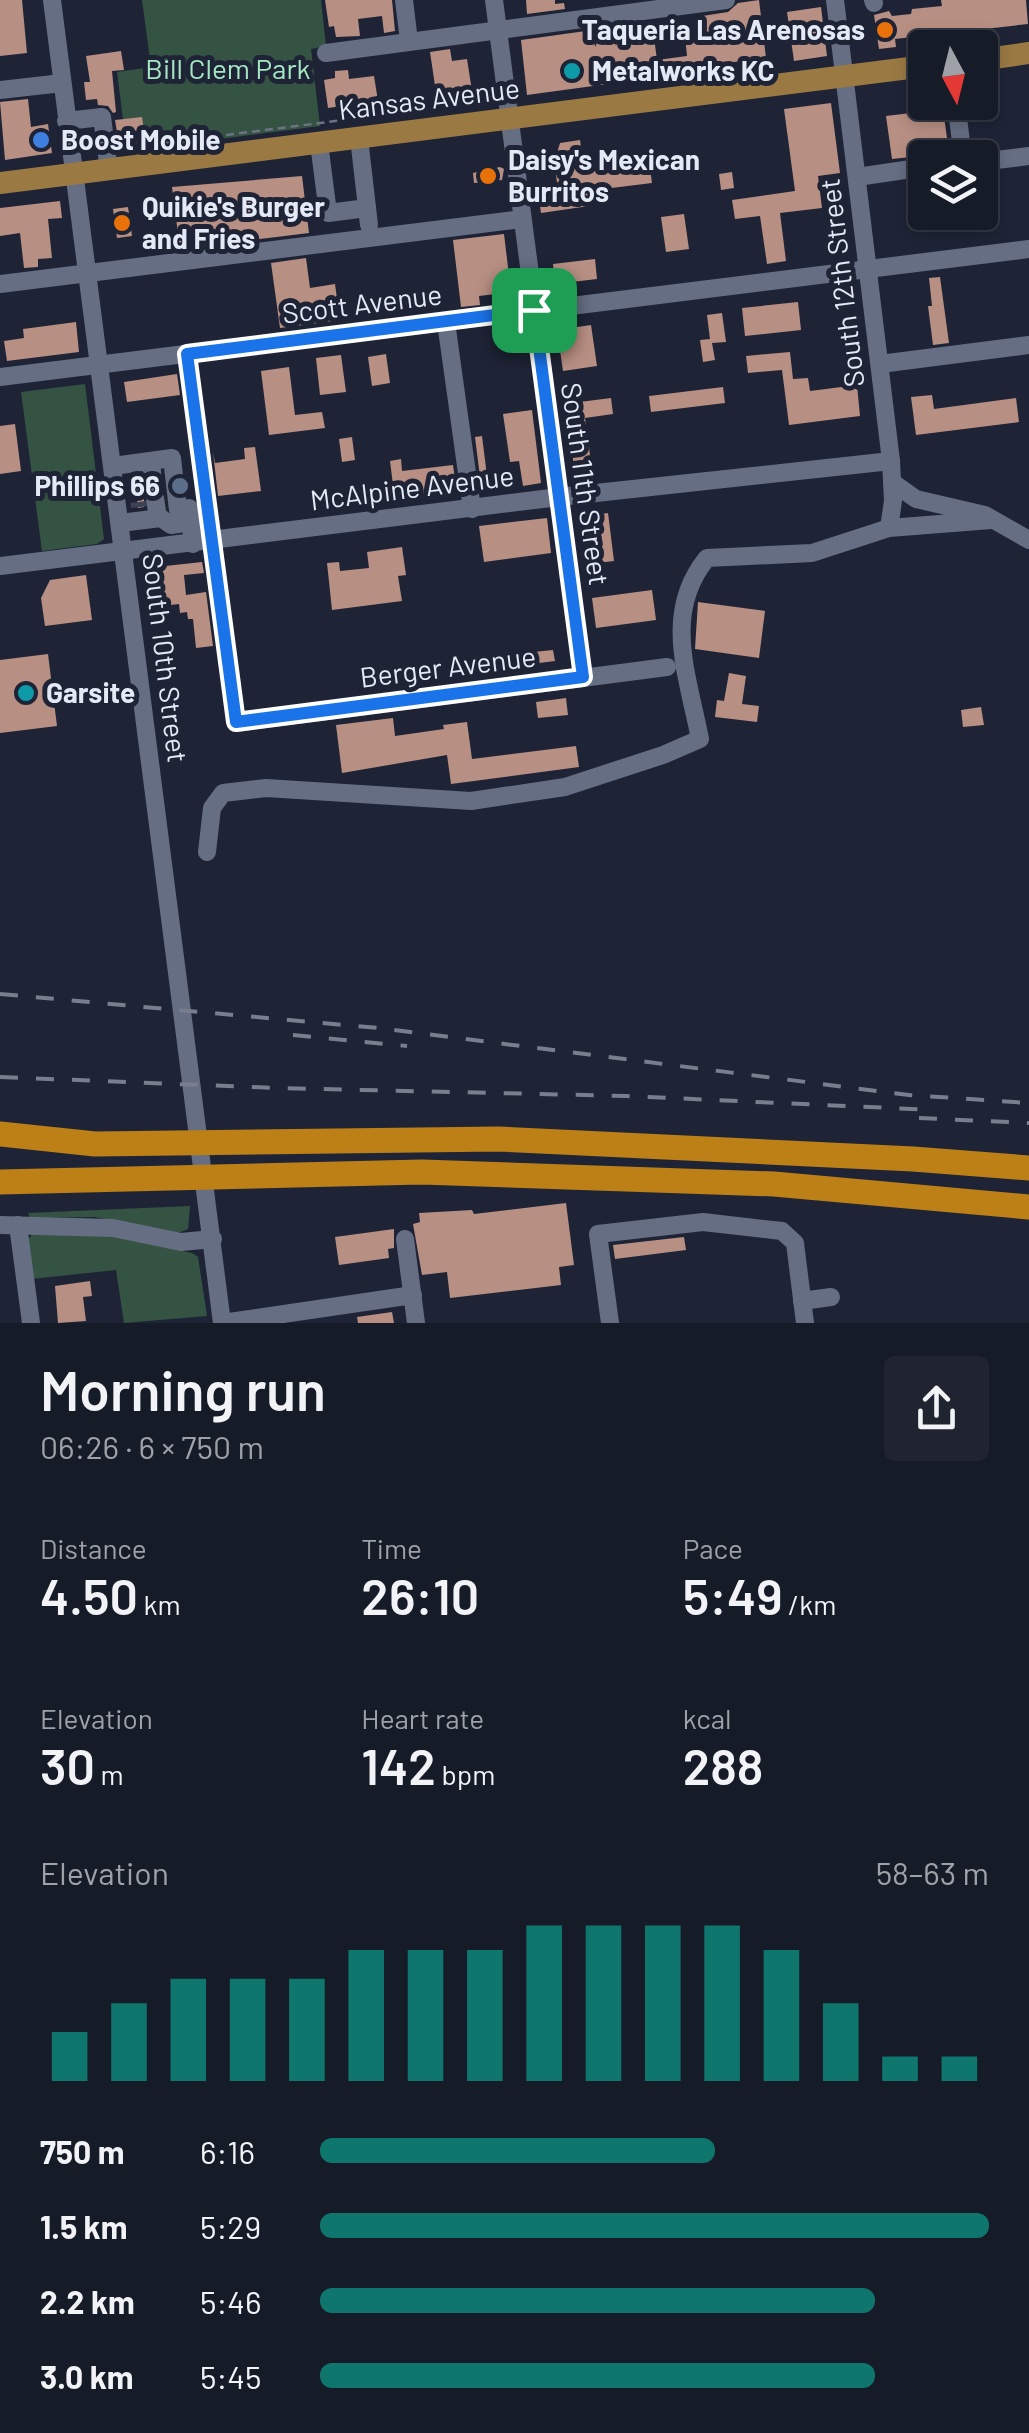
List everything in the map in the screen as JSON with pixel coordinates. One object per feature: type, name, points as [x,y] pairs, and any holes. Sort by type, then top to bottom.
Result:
[{"type":"highway","points":[[0,1134],[95,1144]]},
{"type":"highway","points":[[0,1150],[95,1144],[499,1139],[1029,1168]]},
{"type":"highway","points":[[0,1182],[422,1172],[774,1184],[1029,1208]]},
{"type":"main road","points":[[998,58],[1029,54]]},
{"type":"main road","name":"Kansas Avenue","points":[[0,183],[73,174],[108,160],[319,143],[362,128],[510,119],[908,68]]},
{"type":"street","points":[[404,0],[410,41]]},
{"type":"street","name":"South 11th Street","points":[[494,0],[583,677]]},
{"type":"street","points":[[326,53],[498,29],[593,8],[726,0]]},
{"type":"street","name":"South 12th Street","points":[[835,0],[891,461],[893,501],[889,528]]},
{"type":"street","name":"South 10th Street","points":[[56,1],[66,121],[222,1323]]},
{"type":"street","points":[[0,90],[62,82]]},
{"type":"street","points":[[66,121],[102,116],[108,160]]},
{"type":"street","points":[[319,143],[328,212],[368,216],[362,128]]},
{"type":"street","points":[[998,160],[1029,156]]},
{"type":"street","points":[[857,177],[908,170]]},
{"type":"street","points":[[0,284],[522,219]]},
{"type":"street","name":"Scott Avenue","points":[[0,377],[1029,249]]},
{"type":"street","points":[[446,322],[472,508]]},
{"type":"street","points":[[880,364],[1029,345]]},
{"type":"street","points":[[187,354],[203,543]]},
{"type":"street","name":"McAlpine Avenue","points":[[0,566],[891,461]]},
{"type":"street","points":[[112,466],[203,543]]},
{"type":"street","points":[[892,482],[916,499],[985,516],[1029,540]]},
{"type":"street","points":[[120,523],[154,498]]},
{"type":"street","points":[[206,852],[212,808],[223,794],[235,790],[266,788],[471,802],[565,787],[700,740],[682,650],[682,612],[690,580],[707,558],[812,553],[889,528],[991,520]]},
{"type":"street","name":"Berger Avenue","points":[[203,543],[236,722],[667,667]]},
{"type":"street","points":[[610,1323],[598,1234],[703,1222],[782,1231],[794,1242],[805,1323]]},
{"type":"street","points":[[31,1323],[9,1225],[113,1228],[181,1242],[212,1230]]},
{"type":"street","points":[[405,1239],[416,1323]]},
{"type":"street","points":[[222,1323],[321,1316],[412,1295]]},
{"type":"street","points":[[802,1301],[831,1298]]},
{"type":"path","points":[[108,160],[138,146],[183,140],[362,128]]},
{"type":"path","points":[[138,146],[136,134],[183,140]]},
{"type":"green space","name":"Bill Clem Park","points":[[142,0],[321,0],[326,46],[311,49],[320,126],[127,151],[117,72],[151,67]]},
{"type":"green space","points":[[85,384],[104,539],[97,544],[42,551],[21,392]]},
{"type":"green space","points":[[190,1206],[188,1229],[178,1233],[95,1217],[30,1218],[28,1213]]},
{"type":"green space","points":[[34,1232],[103,1233],[192,1253],[198,1257],[207,1316],[124,1323],[116,1270],[31,1279],[27,1241]]},
{"type":"building","points":[[0,0],[22,0],[27,53],[0,56]]},
{"type":"building","points":[[325,0],[392,0],[395,31],[384,33],[382,16],[358,19],[360,36],[336,37],[334,26],[329,27]]},
{"type":"building","points":[[526,0],[555,0],[555,4],[564,3],[565,9],[527,14]]},
{"type":"building","points":[[759,0],[766,58],[718,64],[718,69],[527,95],[521,40],[593,30],[595,47],[598,41],[633,37],[631,25],[652,22],[657,60],[687,56],[685,36],[699,34],[696,17],[728,12],[738,3]]},
{"type":"building","points":[[941,0],[1026,0],[1028,24],[975,30],[908,30],[908,38],[895,39],[896,47],[879,49],[874,15],[889,11],[892,16],[911,14],[912,9],[942,6]]},
{"type":"building","points":[[821,7],[827,56],[794,61],[787,12]]},
{"type":"building","points":[[450,49],[452,61],[467,59],[472,91],[437,99],[430,52]]},
{"type":"building","points":[[121,51],[124,70],[112,71],[116,112],[113,113],[108,106],[98,105],[97,99],[86,100],[84,82],[90,82],[86,56]]},
{"type":"building","points":[[348,70],[349,79],[374,76],[378,101],[328,108],[324,80],[335,78],[335,71]]},
{"type":"building","points":[[28,99],[31,127],[48,124],[52,153],[5,160],[0,102]]},
{"type":"building","points":[[831,103],[840,173],[818,176],[822,208],[780,213],[786,261],[767,264],[760,216],[735,219],[732,200],[795,191],[784,109]]},
{"type":"building","points":[[908,113],[908,120],[944,120],[947,140],[908,140],[908,157],[892,159],[886,116]]},
{"type":"building","points":[[142,117],[144,130],[117,132],[115,120]]},
{"type":"building","points":[[580,140],[583,161],[648,153],[652,183],[587,191],[589,206],[541,213],[539,198],[559,195],[554,163],[560,143]]},
{"type":"building","name":"Daisy's Mexican Burritos","points":[[504,169],[502,180],[474,183],[473,173]]},
{"type":"building","points":[[732,172],[734,188],[721,190],[719,174]]},
{"type":"building","points":[[302,176],[309,233],[180,249],[172,187]]},
{"type":"building","points":[[60,201],[62,218],[48,219],[52,258],[38,259],[38,267],[24,268],[20,233],[0,236],[0,208]]},
{"type":"building","name":"Quikie's Burger and Fries","points":[[128,207],[132,236],[117,238],[113,209]]},
{"type":"building","points":[[684,214],[689,249],[666,252],[661,217]]},
{"type":"building","points":[[504,234],[511,292],[479,296],[480,305],[461,307],[453,240]]},
{"type":"building","points":[[306,258],[310,288],[335,284],[340,320],[280,328],[271,263]]},
{"type":"building","points":[[595,259],[597,279],[555,284],[553,264]]},
{"type":"building","points":[[940,277],[949,343],[933,345],[929,278]]},
{"type":"building","points":[[798,302],[801,330],[745,336],[742,308]]},
{"type":"building","points":[[722,313],[726,342],[712,343],[715,360],[703,362],[700,340],[710,339],[707,315]]},
{"type":"building","points":[[76,322],[79,352],[7,361],[4,341],[24,338],[23,329]]},
{"type":"building","points":[[591,325],[597,366],[563,371],[557,330]]},
{"type":"building","points":[[790,352],[793,379],[808,378],[810,391],[857,385],[860,416],[789,425],[782,370],[748,373],[746,356]]},
{"type":"building","points":[[386,354],[390,383],[372,386],[368,357]]},
{"type":"building","points":[[341,355],[346,392],[320,395],[316,358]]},
{"type":"building","points":[[289,367],[295,415],[322,412],[325,428],[269,435],[261,371]]},
{"type":"building","points":[[177,374],[180,395],[127,402],[124,382]]},
{"type":"building","points":[[723,387],[725,403],[651,412],[649,396]]},
{"type":"building","points":[[932,395],[934,409],[1016,398],[1019,422],[916,435],[911,397]]},
{"type":"building","points":[[611,398],[613,414],[585,418],[592,470],[575,472],[564,404]]},
{"type":"building","points":[[532,410],[541,483],[523,486],[519,461],[510,462],[503,414]]},
{"type":"building","points":[[15,424],[21,471],[0,474],[0,426]]},
{"type":"building","points":[[482,436],[488,484],[481,485],[475,437]]},
{"type":"building","points":[[352,437],[355,460],[342,462],[339,439]]},
{"type":"building","points":[[255,447],[261,491],[218,496],[213,452],[215,463],[245,459],[244,448]]},
{"type":"building","points":[[401,459],[402,471],[453,465],[457,493],[395,501],[390,461]]},
{"type":"building","points":[[140,475],[144,507],[138,508],[134,476]]},
{"type":"building","points":[[608,513],[614,561],[589,564],[582,517]]},
{"type":"building","points":[[547,518],[551,553],[484,562],[479,526]]},
{"type":"building","points":[[402,547],[406,575],[398,576],[402,601],[332,610],[327,563],[339,562],[340,571],[369,568],[367,552]]},
{"type":"building","points":[[202,562],[204,573],[184,575],[186,595],[206,592],[213,646],[196,648],[193,619],[188,619],[187,612],[180,613],[179,604],[162,606],[156,567]]},
{"type":"building","points":[[86,575],[92,620],[45,626],[41,598],[50,580]]},
{"type":"building","points":[[652,590],[656,620],[596,628],[592,598]]},
{"type":"building","points":[[698,602],[765,611],[759,658],[695,649]]},
{"type":"building","points":[[553,650],[555,661],[516,666],[514,654]]},
{"type":"building","name":"Garsite","points":[[48,654],[57,726],[0,733],[0,660]]},
{"type":"building","points":[[729,673],[746,676],[742,704],[759,706],[757,722],[715,717],[717,700],[724,701]]},
{"type":"building","points":[[566,698],[568,715],[538,718],[536,702]]},
{"type":"building","points":[[981,707],[984,725],[963,727],[961,710]]},
{"type":"building","points":[[393,718],[395,736],[467,722],[472,759],[576,746],[579,767],[451,784],[447,755],[342,773],[336,725]]},
{"type":"building","points":[[566,1203],[574,1265],[559,1267],[561,1285],[450,1298],[447,1272],[422,1275],[413,1224],[420,1222],[419,1213],[472,1210],[474,1214]]},
{"type":"building","points":[[394,1229],[394,1248],[388,1249],[389,1258],[339,1265],[335,1237]]},
{"type":"building","points":[[684,1237],[686,1250],[615,1259],[613,1245]]},
{"type":"building","points":[[90,1281],[92,1296],[83,1297],[86,1321],[58,1323],[55,1286]]},
{"type":"building","points":[[392,1312],[394,1323],[358,1323],[357,1317]]},
{"type":"tunnel","points":[[136,475],[140,507]]},
{"type":"railway","points":[[0,994],[378,1028],[909,1095],[1029,1103]]},
{"type":"railway","points":[[293,1035],[407,1046]]},
{"type":"railway","points":[[0,1077],[626,1096],[934,1110]]},
{"type":"railway","points":[[919,1118],[1029,1123]]},
{"type":"place","name":"Taqueria Las Arenosas","points":[[885,30]]},
{"type":"place","name":"Metalworks KC","points":[[572,71]]},
{"type":"place","name":"Boost Mobile","points":[[41,140]]},
{"type":"place","name":"Daisy's Mexican Burritos","points":[[488,176]]},
{"type":"place","name":"Quikie's Burger and Fries","points":[[122,223]]},
{"type":"place","name":"Phillips 66","points":[[180,486]]},
{"type":"place","name":"Garsite","points":[[26,693]]},
{"type":"route","points":[[534,310],[583,677],[236,722],[187,354],[534,310]]}]
